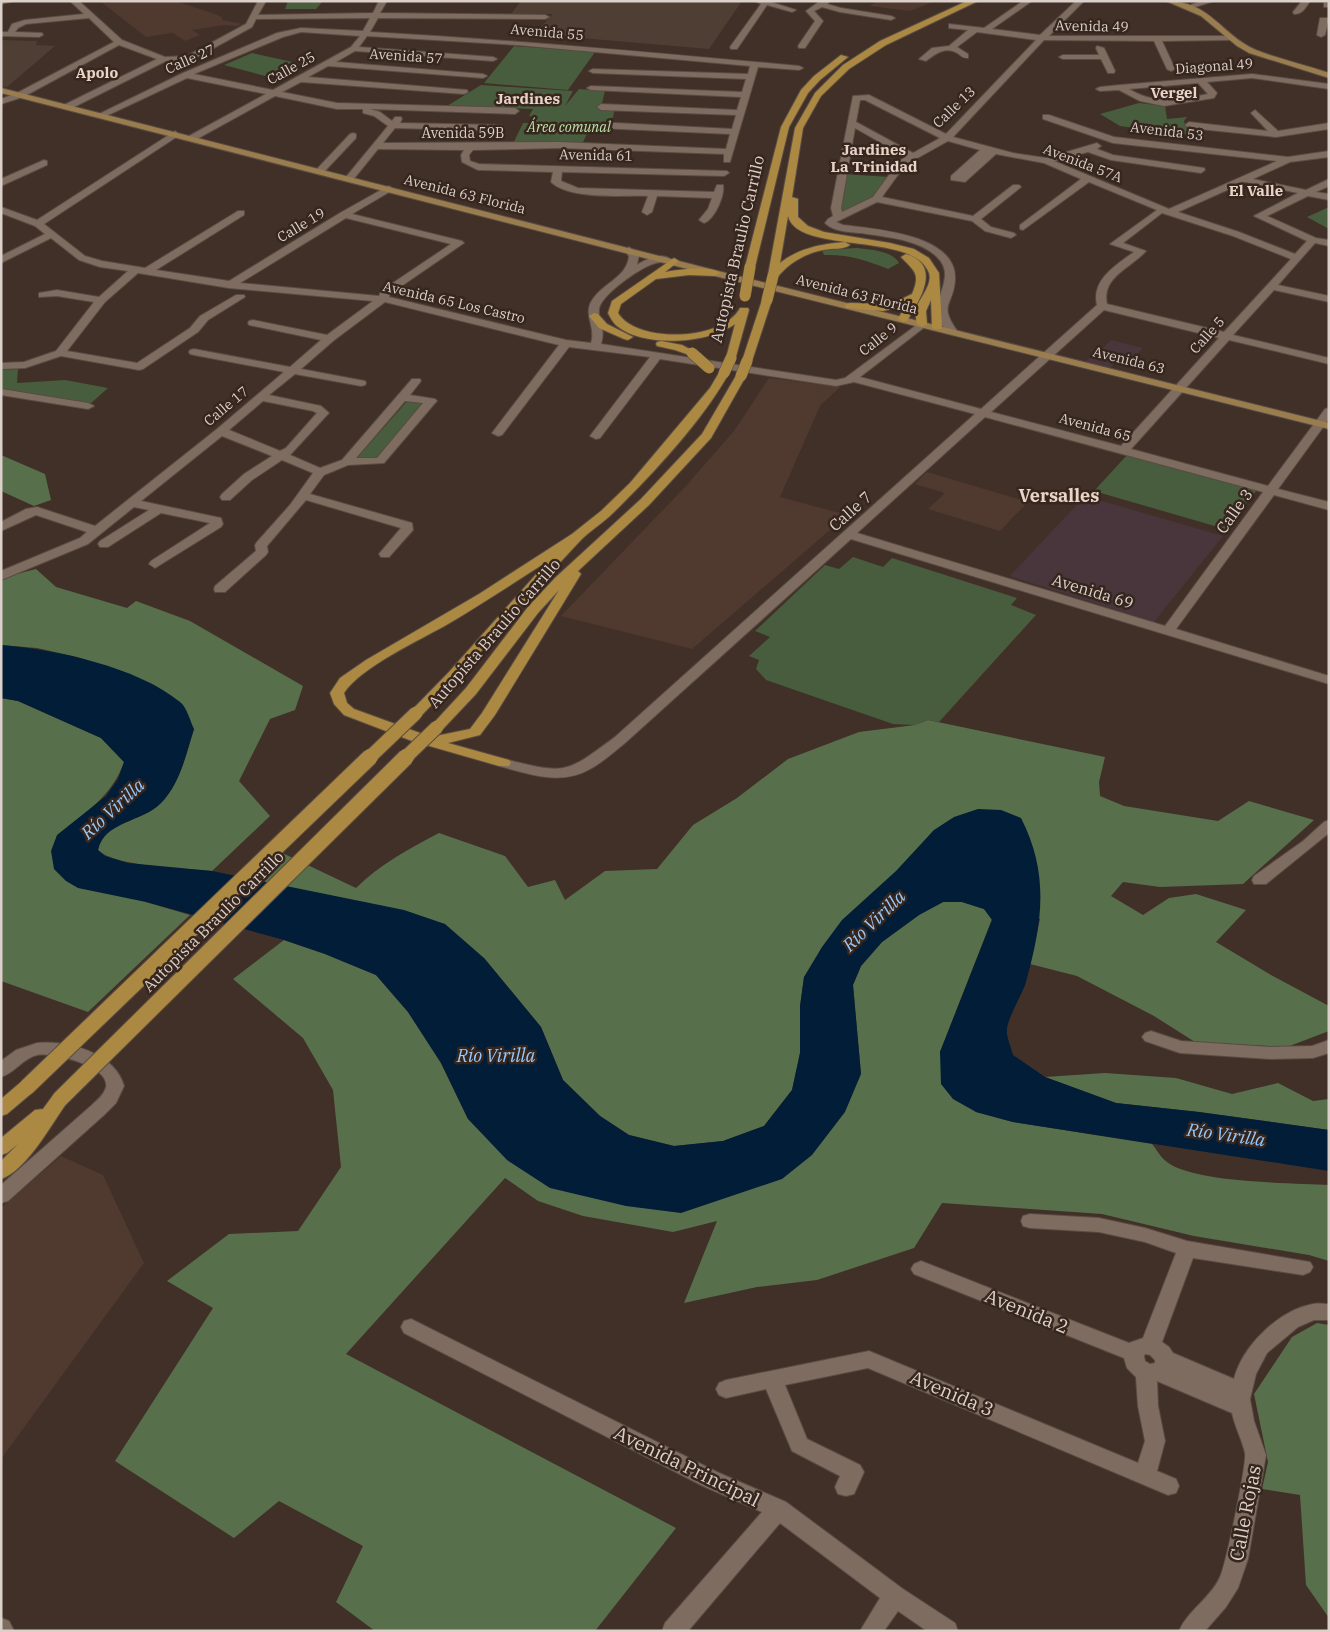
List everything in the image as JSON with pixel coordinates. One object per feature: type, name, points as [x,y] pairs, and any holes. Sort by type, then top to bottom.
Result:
[{"type":"highway","name":"Autopista Braulio Carrillo","points":[[1,1109],[28,1087],[416,713],[454,675],[576,537],[634,486],[715,389],[731,358],[743,313],[750,267],[785,127],[804,92],[817,78],[852,52],[892,29],[955,1]]},
{"type":"highway","name":"Autopista Braulio Carrillo","points":[[1,1148],[60,1099],[437,727],[471,691],[533,610],[645,502],[707,436],[741,376],[767,300],[773,276],[799,128],[810,106],[832,79],[883,43],[974,1]]},
{"type":"highway","points":[[793,163],[795,175],[792,214],[796,222],[809,230],[828,237],[879,243],[907,251],[928,264],[933,270],[935,278],[937,328]]},
{"type":"highway","points":[[773,276],[787,261],[800,253],[836,245],[863,246],[891,251],[912,260],[922,274],[920,291],[903,319]]},
{"type":"highway","points":[[669,260],[619,301],[613,309],[616,321],[632,330],[662,336],[696,336],[718,330],[743,313]]},
{"type":"highway","points":[[648,278],[680,272],[715,273]]},
{"type":"highway","points":[[922,324],[920,311],[935,278]]},
{"type":"highway","points":[[850,306],[896,307],[920,291]]},
{"type":"highway","points":[[594,316],[603,326],[618,334],[678,347],[692,353],[706,363],[709,368],[709,381],[700,408]]},
{"type":"highway","points":[[504,763],[418,738],[349,712],[340,704],[337,693],[345,681],[371,663],[484,596],[576,537]]},
{"type":"highway","points":[[418,738],[437,740],[475,732],[493,707],[587,556]]},
{"type":"highway","points":[[475,732],[476,741],[482,750],[492,758],[504,763]]},
{"type":"highway","points":[[1,1172],[20,1155],[60,1099]]},
{"type":"main road","points":[[1,2],[11,1]]},
{"type":"main road","points":[[1170,1],[1204,14],[1232,38],[1252,51],[1329,76]]},
{"type":"main road","name":"Avenida 63 Florida","points":[[1,90],[715,273],[922,324]]},
{"type":"main road","name":"Avenida 63","points":[[922,324],[1324,425]]},
{"type":"street","points":[[74,1],[119,42],[164,59],[189,58],[249,25],[262,1]]},
{"type":"street","name":"Calle 25","points":[[192,138],[354,49],[366,33],[384,1]]},
{"type":"street","points":[[986,30],[1028,1]]},
{"type":"street","name":"Calle 13","points":[[876,199],[902,163],[911,156],[947,138],[1080,1]]},
{"type":"street","points":[[1189,7],[1210,1]]},
{"type":"street","points":[[1204,14],[1217,1]]},
{"type":"street","points":[[1297,12],[1306,1]]},
{"type":"street","points":[[734,47],[762,2],[792,10]]},
{"type":"street","points":[[802,46],[819,21],[810,12],[824,3],[840,10],[891,18]]},
{"type":"street","points":[[315,15],[322,8]]},
{"type":"street","points":[[254,17],[452,12],[545,17]]},
{"type":"street","points":[[5,34],[15,26],[25,22],[90,16]]},
{"type":"street","points":[[1321,35],[1323,20],[1327,19]]},
{"type":"street","name":"Avenida 49","points":[[952,26],[1042,38],[1232,38]]},
{"type":"street","points":[[951,48],[975,29]]},
{"type":"street","name":"Avenida 55","points":[[292,31],[366,33],[799,68]]},
{"type":"street","name":"Calle 27","points":[[101,115],[186,75],[292,31]]},
{"type":"street","points":[[5,34],[39,35]]},
{"type":"street","points":[[1096,39],[1111,71]]},
{"type":"street","points":[[1157,39],[1171,69]]},
{"type":"street","points":[[1,102],[20,95],[119,42]]},
{"type":"street","points":[[923,59],[935,50],[951,48],[965,56]]},
{"type":"street","points":[[354,49],[493,59]]},
{"type":"street","points":[[1063,58],[1104,57]]},
{"type":"street","points":[[67,107],[164,59]]},
{"type":"street","points":[[704,220],[712,210],[718,195],[755,63]]},
{"type":"street","name":"Avenida 57","points":[[327,64],[483,76]]},
{"type":"street","points":[[593,71],[750,77]]},
{"type":"street","points":[[186,75],[377,114],[393,125],[501,128]]},
{"type":"street","name":"Diagonal 49","points":[[1100,89],[1252,76],[1329,87]]},
{"type":"street","points":[[299,79],[464,92]]},
{"type":"street","points":[[1120,87],[1135,97],[1156,104],[1206,97],[1213,93],[1200,80]]},
{"type":"street","points":[[591,88],[745,95]]},
{"type":"street","name":"Avenida 57A","points":[[852,123],[856,98],[860,96],[866,97],[947,138],[1046,162],[1169,212],[1236,234],[1296,258]]},
{"type":"street","points":[[338,106],[515,112]]},
{"type":"street","points":[[601,107],[740,113]]},
{"type":"street","points":[[349,179],[408,109]]},
{"type":"street","points":[[1255,113],[1276,134]]},
{"type":"street","name":"Avenida 53","points":[[1046,117],[1113,140],[1288,160]]},
{"type":"street","points":[[838,216],[836,208],[852,123],[911,156]]},
{"type":"street","points":[[597,125],[735,132]]},
{"type":"street","points":[[1189,125],[1276,134],[1329,126]]},
{"type":"street","points":[[38,224],[175,134]]},
{"type":"street","points":[[320,171],[353,136]]},
{"type":"street","points":[[1046,162],[1113,140]]},
{"type":"street","name":"Avenida 59B","points":[[377,146],[470,147],[559,145],[729,152]]},
{"type":"street","name":"Avenida 61","points":[[470,147],[465,155],[466,162],[469,165],[478,167],[724,173]]},
{"type":"street","points":[[1089,149],[1110,156],[1201,170]]},
{"type":"street","points":[[1169,212],[1288,160],[1329,154]]},
{"type":"street","points":[[1,183],[44,163]]},
{"type":"street","points":[[558,170],[556,182],[566,188],[578,191],[718,195]]},
{"type":"street","points":[[1023,227],[1088,178]]},
{"type":"street","points":[[1242,179],[1329,196]]},
{"type":"street","points":[[1329,182],[1259,216],[1313,240],[1329,243]]},
{"type":"street","points":[[975,219],[1016,187]]},
{"type":"street","name":"Calle 19","points":[[228,285],[388,188]]},
{"type":"street","points":[[647,212],[653,193]]},
{"type":"street","points":[[953,332],[943,320],[942,304],[951,272],[948,263],[940,254],[921,243],[833,226],[830,223],[831,221],[876,199],[975,219],[988,229],[1010,234]]},
{"type":"street","name":"Avenida 65 Los Castro","points":[[3,213],[38,224],[82,258],[134,271],[228,285],[383,299],[423,307],[566,343],[836,383],[843,383],[853,378]]},
{"type":"street","points":[[145,272],[241,213]]},
{"type":"street","points":[[1158,213],[1115,244],[1140,251],[1104,284],[1100,294],[1102,306],[1329,360]]},
{"type":"street","name":"Calle 17","points":[[1,576],[78,544],[96,531],[221,430],[291,370],[383,299],[385,294],[459,243],[343,215]]},
{"type":"street","points":[[1,260],[52,234]]},
{"type":"street","name":"Calle 5","points":[[1123,451],[1313,240]]},
{"type":"street","points":[[620,280],[634,260],[634,255],[629,250]]},
{"type":"street","points":[[595,346],[599,334],[594,316],[594,306],[598,300],[620,280],[647,262],[669,260]]},
{"type":"street","points":[[60,353],[100,300],[134,271]]},
{"type":"street","points":[[1271,286],[1329,299]]},
{"type":"street","points":[[43,295],[57,293],[100,300]]},
{"type":"street","points":[[1,366],[25,365],[60,353],[139,368],[194,330],[204,318],[240,298]]},
{"type":"street","name":"Calle 7","points":[[504,763],[549,773],[573,771],[590,762],[620,740],[1102,306]]},
{"type":"street","points":[[253,323],[330,339]]},
{"type":"street","name":"Calle 9","points":[[853,378],[922,324]]},
{"type":"street","points":[[498,433],[566,343]]},
{"type":"street","points":[[194,352],[361,383]]},
{"type":"street","points":[[596,436],[657,355]]},
{"type":"street","name":"Avenida 65","points":[[853,378],[1329,506]]},
{"type":"street","points":[[346,462],[380,461],[388,433],[403,397],[416,381]]},
{"type":"street","points":[[1,392],[88,406]]},
{"type":"street","points":[[226,497],[248,477],[282,457],[323,413],[322,410],[260,397]]},
{"type":"street","points":[[220,589],[262,552],[261,545],[303,496],[320,472],[346,462],[431,401],[403,397]]},
{"type":"street","name":"Calle 3","points":[[1167,632],[1270,490],[1324,425],[1329,411]]},
{"type":"street","points":[[221,430],[320,472]]},
{"type":"street","points":[[303,496],[408,526],[407,530],[385,554]]},
{"type":"street","points":[[132,502],[217,522],[155,564]]},
{"type":"street","points":[[104,544],[159,509]]},
{"type":"street","points":[[1,526],[30,512],[37,511],[96,531]]},
{"type":"street","name":"Avenida 69","points":[[848,534],[1329,680]]},
{"type":"street","points":[[1260,880],[1302,849],[1329,825]]},
{"type":"street","points":[[1151,1037],[1180,1047],[1270,1053],[1313,1052],[1329,1046]]},
{"type":"street","points":[[1,1071],[25,1053],[38,1048],[53,1047],[76,1053],[98,1065],[110,1074],[115,1086],[110,1098],[98,1110],[1,1196]]},
{"type":"street","points":[[1030,1221],[1099,1225],[1145,1235],[1187,1249],[1303,1267]]},
{"type":"street","points":[[1145,1475],[1155,1441],[1148,1406],[1150,1360],[1187,1249]]},
{"type":"street","name":"Avenida 2","points":[[921,1268],[1150,1360],[1242,1400]]},
{"type":"street","points":[[1242,1400],[1246,1373],[1260,1347],[1291,1321],[1313,1312],[1329,1312]]},
{"type":"street","name":"Avenida Principal","points":[[411,1327],[710,1478],[778,1509],[895,1596],[947,1631]]},
{"type":"street","name":"Avenida 3","points":[[726,1389],[870,1359],[1168,1486]]},
{"type":"street","points":[[772,1379],[800,1445],[852,1472],[846,1487]]},
{"type":"street","name":"Calle Rojas","points":[[1190,1631],[1218,1600],[1230,1581],[1237,1559],[1252,1486],[1256,1455],[1242,1400]]},
{"type":"street","points":[[674,1631],[778,1509]]},
{"type":"street","points":[[871,1631],[895,1596]]},
{"type":"shaded area","points":[[100,1],[176,1],[222,17],[222,20],[243,24],[192,30],[200,35],[185,41],[173,33],[146,37]]},
{"type":"shaded area","points":[[521,1],[742,1],[709,49],[534,34],[553,14],[511,14]]},
{"type":"shaded area","points":[[877,1],[935,1],[910,11],[870,6]]},
{"type":"shaded area","points":[[1,40],[37,41],[36,45],[55,46],[7,87],[1,86]]},
{"type":"shaded area","points":[[1111,340],[1143,348],[1131,360],[1121,357],[1109,369],[1084,362],[1099,352]]},
{"type":"shaded area","points":[[769,378],[840,387],[820,406],[780,497],[847,515],[833,525],[830,530],[692,649],[561,616],[685,487],[734,431]]},
{"type":"shaded area","points":[[927,472],[1028,502],[1000,531],[928,509],[945,493],[915,484]]},
{"type":"shaded area","points":[[1085,496],[1223,536],[1154,622],[1010,576]]},
{"type":"shaded area","points":[[61,1156],[103,1175],[144,1263],[1,1459],[1,1208]]},
{"type":"green space","points":[[288,1],[323,1],[316,9],[285,9]]},
{"type":"green space","points":[[514,46],[595,52],[568,90],[484,83]]},
{"type":"green space","points":[[252,53],[297,63],[265,76],[224,65]]},
{"type":"green space","name":"Área comunal","points":[[481,85],[573,91],[565,106],[579,89],[605,91],[601,107],[615,107],[612,123],[597,123],[589,130],[581,146],[512,146],[523,123],[531,123],[534,117],[529,116],[533,109],[447,106]]},
{"type":"green space","points":[[1139,103],[1165,106],[1167,119],[1187,117],[1184,121],[1185,125],[1202,128],[1205,137],[1120,126],[1100,114]]},
{"type":"green space","points":[[843,174],[889,177],[874,198],[840,214]]},
{"type":"green space","points":[[1329,207],[1329,229],[1307,217]]},
{"type":"green space","points":[[857,248],[886,253],[899,263],[888,269],[857,258],[841,255],[824,255],[822,250]]},
{"type":"green space","points":[[18,369],[17,383],[65,380],[108,388],[90,404],[1,389],[1,370]]},
{"type":"green space","points":[[409,399],[423,402],[377,458],[356,459]]},
{"type":"green space","points":[[1128,454],[1257,490],[1225,529],[1094,491]]},
{"type":"green space","points":[[1,455],[45,474],[51,500],[34,506],[1,491]]},
{"type":"green space","points":[[853,557],[883,567],[892,558],[1017,598],[1011,605],[1036,615],[939,722],[928,720],[915,725],[893,724],[766,680],[756,669],[759,660],[749,656],[770,637],[755,631],[825,565],[839,569]]},
{"type":"green space","points":[[36,569],[56,587],[127,608],[136,601],[190,621],[303,686],[295,710],[270,719],[239,781],[270,816],[212,871],[134,863],[107,856],[98,850],[102,840],[108,833],[116,827],[153,809],[168,795],[182,768],[194,729],[157,687],[123,672],[77,657],[37,648],[1,645],[1,578]]},
{"type":"green space","points":[[1,698],[18,701],[101,738],[124,762],[119,774],[105,795],[57,836],[146,902],[190,915],[88,1012],[1,981]]},
{"type":"green space","points":[[928,720],[1105,757],[1099,782],[1100,796],[1124,806],[1218,821],[1249,801],[1314,820],[1243,884],[1160,887],[1123,882],[1111,896],[1143,915],[1169,898],[1196,894],[1246,910],[1216,942],[1271,975],[1329,1006],[1329,1031],[1287,1047],[1195,1042],[1154,1016],[1077,976],[1030,964],[1040,919],[934,830],[804,977],[800,1007],[800,1053],[792,1090],[764,1126],[723,1141],[674,1146],[629,1135],[600,1116],[563,1080],[541,1027],[484,958],[246,878],[276,850],[356,888],[385,864],[439,833],[505,856],[528,887],[555,880],[565,900],[605,871],[657,869],[693,825],[737,798],[788,759],[859,732],[915,725]]},
{"type":"green space","points":[[943,902],[962,902],[984,909],[992,919],[940,1052],[976,1112],[1013,1122],[1152,1144],[1167,1162],[1180,1169],[1198,1174],[1244,1181],[1329,1185],[1329,1261],[1309,1255],[1194,1236],[1102,1214],[942,1203],[914,1248],[817,1280],[757,1287],[684,1303],[717,1221],[673,1232],[583,1216],[538,1201],[505,1178],[346,1354],[676,1528],[595,1631],[375,1631],[336,1602],[363,1546],[279,1501],[234,1538],[115,1461],[213,1308],[167,1281],[229,1234],[298,1231],[341,1167],[333,1090],[303,1038],[233,979],[284,940],[376,975],[408,1012],[441,1063],[468,1119],[626,1206],[861,1074],[853,985],[861,966],[882,942],[919,915]]},
{"type":"green space","points":[[1105,1073],[1176,1078],[1232,1094],[1278,1083],[1313,1101],[1329,1099],[1329,1130],[1199,1112],[1116,1103],[1045,1077]]},
{"type":"green space","points":[[1317,1323],[1329,1325],[1329,1618],[1306,1585],[1300,1495],[1262,1489],[1268,1462],[1254,1394],[1292,1337]]},
{"type":"water","name":"Río Virilla","points":[[1,645],[70,656],[119,670],[142,679],[162,690],[180,702],[186,711],[194,729],[182,768],[173,787],[161,803],[153,809],[116,827],[108,833],[102,840],[98,850],[105,856],[128,863],[212,871],[404,910],[445,924],[484,958],[541,1027],[563,1080],[600,1116],[629,1135],[674,1146],[723,1141],[764,1126],[792,1090],[800,1053],[800,1006],[804,977],[822,947],[842,920],[896,871],[934,830],[954,817],[978,809],[1001,810],[1021,818],[1030,839],[1040,879],[1039,919],[1032,960],[1026,982],[1007,1029],[1013,1055],[1045,1077],[1116,1103],[1199,1112],[1329,1130],[1329,1171],[1013,1122],[976,1112],[953,1099],[941,1084],[940,1052],[992,920],[984,909],[962,902],[943,902],[919,915],[882,942],[861,966],[853,985],[861,1074],[845,1112],[812,1155],[782,1179],[681,1213],[626,1206],[550,1188],[507,1160],[468,1119],[441,1063],[408,1012],[376,975],[284,940],[146,902],[78,888],[66,881],[54,869],[51,851],[57,835],[106,796],[118,779],[124,762],[101,738],[18,701],[1,698]]},
{"type":"district","name":"Apolo","points":[[97,73]]},
{"type":"district","name":"Vergel","points":[[1174,93]]},
{"type":"district","name":"Jardines","points":[[528,99]]},
{"type":"district","name":"Jardines La Trinidad","points":[[874,158]]},
{"type":"district","name":"El Valle","points":[[1256,191]]},
{"type":"district","name":"Versalles","points":[[1059,496]]}]
